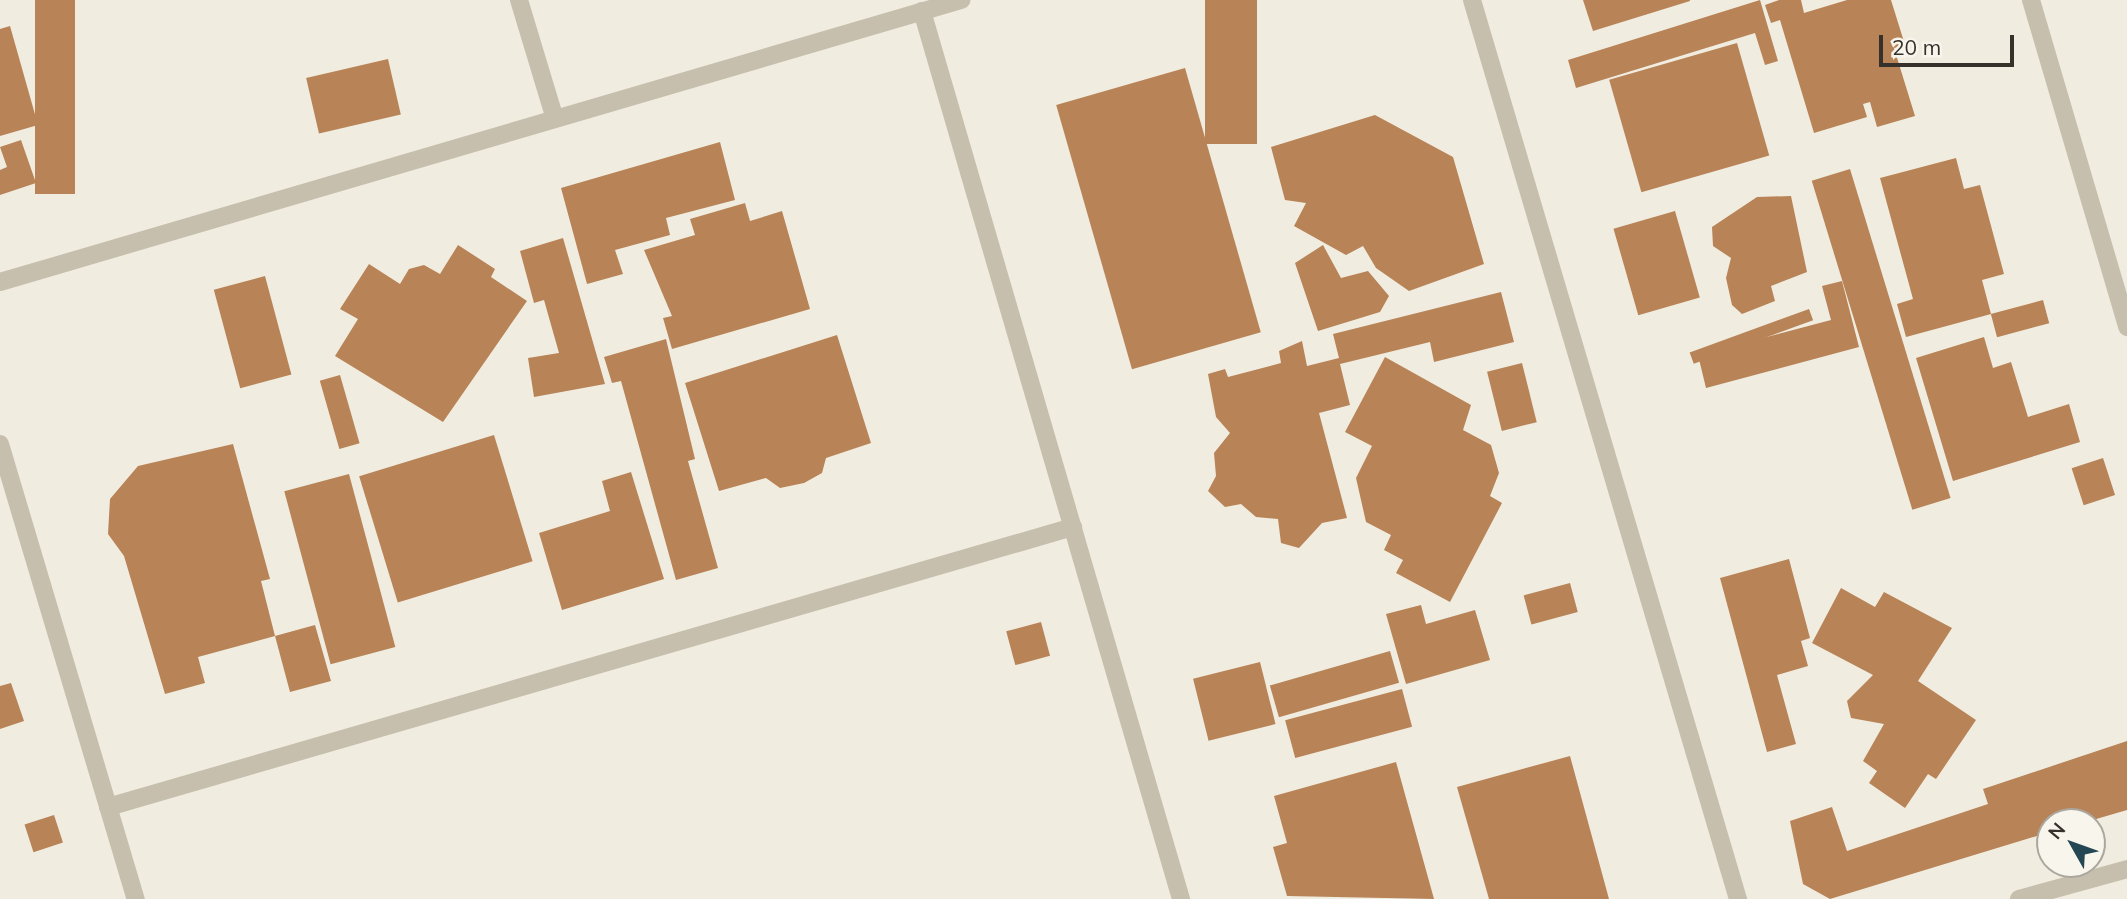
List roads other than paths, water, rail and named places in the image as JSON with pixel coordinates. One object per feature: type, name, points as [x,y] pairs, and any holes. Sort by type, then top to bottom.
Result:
[{"type":"street","points":[[519,0],[555,119]]},
{"type":"street","points":[[0,282],[961,0]]},
{"type":"street","points":[[1472,0],[1738,899]]},
{"type":"street","points":[[2031,0],[2127,327]]},
{"type":"street","points":[[922,11],[1181,899]]},
{"type":"street","points":[[0,444],[136,899]]},
{"type":"street","points":[[108,807],[1073,527]]},
{"type":"street","points":[[2019,899],[2127,869]]}]
